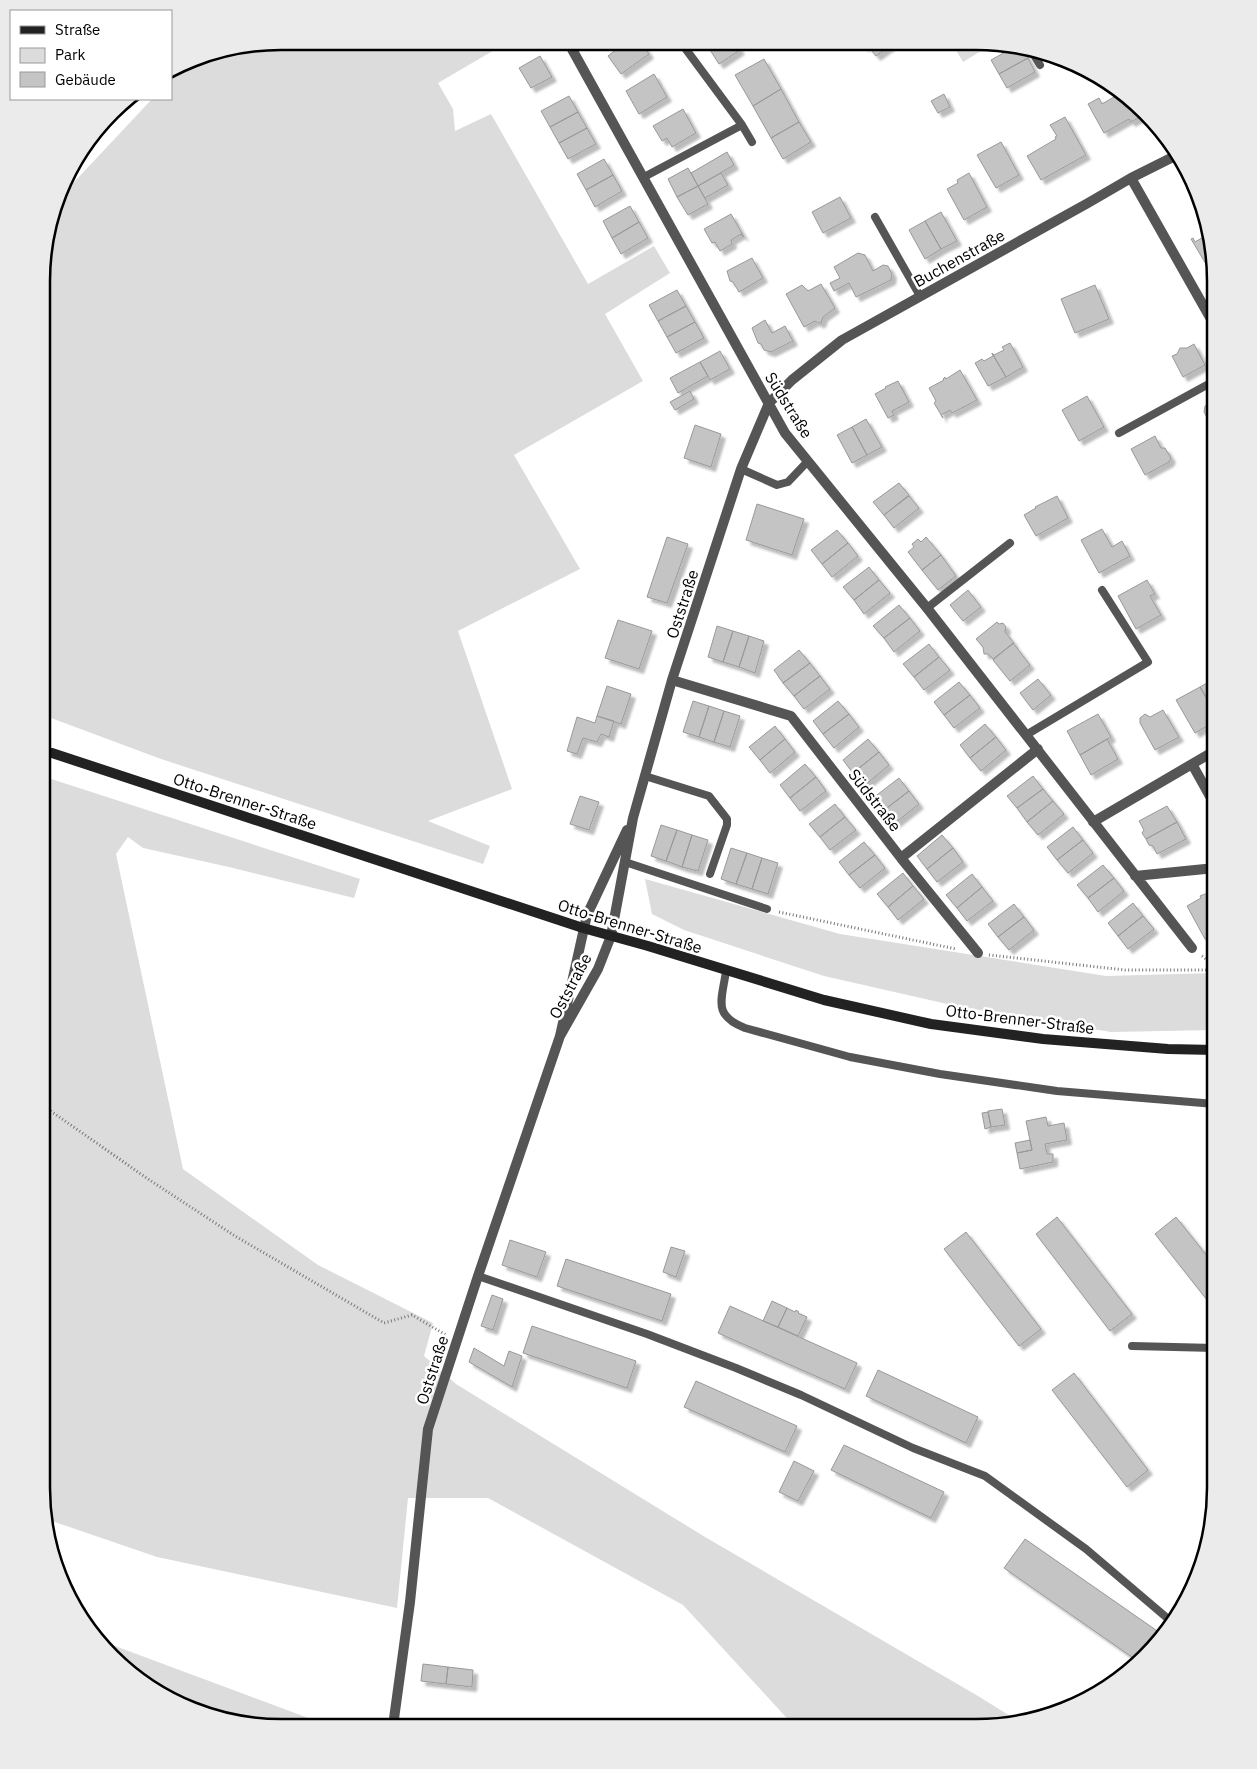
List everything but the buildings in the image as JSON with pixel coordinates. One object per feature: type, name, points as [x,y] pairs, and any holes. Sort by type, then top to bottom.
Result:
[{"type":"main road","name":"Otto-Brenner-Straße","points":[[50,753],[583,928],[824,1000],[931,1024],[1043,1039],[1168,1049],[1207,1050]]},
{"type":"street","name":"Südstraße","points":[[573,50],[785,433],[927,608],[1192,948]]},
{"type":"street","name":"Buchenstraße","points":[[769,403],[792,380],[842,340],[1131,178],[1171,158]]},
{"type":"street","points":[[1131,178],[1207,312]]},
{"type":"street","name":"Oststraße","points":[[560,1036],[598,969],[611,936],[633,818],[672,680],[741,469],[769,403]]},
{"type":"street","name":"Südstraße","points":[[672,680],[790,716],[978,953]]},
{"type":"street","points":[[901,858],[1038,749]]},
{"type":"street","points":[[1092,822],[1207,755]]},
{"type":"street","points":[[1192,764],[1207,790]]},
{"type":"street","name":"Oststraße","points":[[394,1719],[410,1602],[428,1430],[478,1276],[560,1036],[587,915],[633,818]]},
{"type":"street","points":[[1135,876],[1207,869]]},
{"type":"lane","points":[[686,50],[742,125],[752,142]]},
{"type":"lane","points":[[1036,58],[1040,65]]},
{"type":"lane","points":[[644,177],[742,125]]},
{"type":"lane","points":[[875,217],[920,296]]},
{"type":"lane","points":[[1120,433],[1207,385]]},
{"type":"lane","points":[[741,469],[777,485],[788,482],[808,461]]},
{"type":"lane","points":[[927,608],[1010,543]]},
{"type":"lane","points":[[1026,735],[1148,662],[1102,590]]},
{"type":"lane","points":[[645,776],[709,796],[727,819],[710,874]]},
{"type":"lane","points":[[625,862],[767,909]]},
{"type":"lane","points":[[726,971],[721,1004],[724,1016],[734,1024],[850,1057],[940,1074],[1057,1091],[1207,1103]]},
{"type":"lane","points":[[478,1276],[647,1334],[736,1368],[801,1395],[913,1448],[985,1476],[1086,1550],[1167,1618]]},
{"type":"lane","points":[[1132,1346],[1207,1348]]},
{"type":"path","points":[[50,1111],[148,1179],[235,1236],[384,1323],[412,1315],[457,1341]]},
{"type":"green space","points":[[266,50],[494,50],[438,83],[453,109],[455,131],[491,114],[588,284],[654,246],[670,273],[605,314],[643,381],[514,455],[580,569],[458,631],[512,789],[428,821],[490,846],[483,864],[161,759],[50,718],[50,266],[54,236],[62,207],[71,185],[151,100],[172,100],[172,78],[207,62],[236,54]]},
{"type":"green space","points":[[956,50],[983,50],[963,62]]},
{"type":"green space","points":[[50,779],[360,879],[354,898],[143,848],[128,837],[116,854],[183,1169],[318,1265],[433,1323],[424,1356],[456,1384],[705,1537],[1011,1716],[991,1719],[788,1719],[683,1605],[488,1498],[408,1498],[397,1608],[157,1557],[52,1521],[50,1503]]},
{"type":"green space","points":[[645,879],[840,934],[1106,976],[1207,973],[1207,1030],[1111,1032],[956,1006],[824,976],[684,930],[652,914]]},
{"type":"green space","points":[[112,1645],[311,1719],[266,1719],[236,1715],[207,1707],[179,1695],[153,1680],[129,1662]]}]
